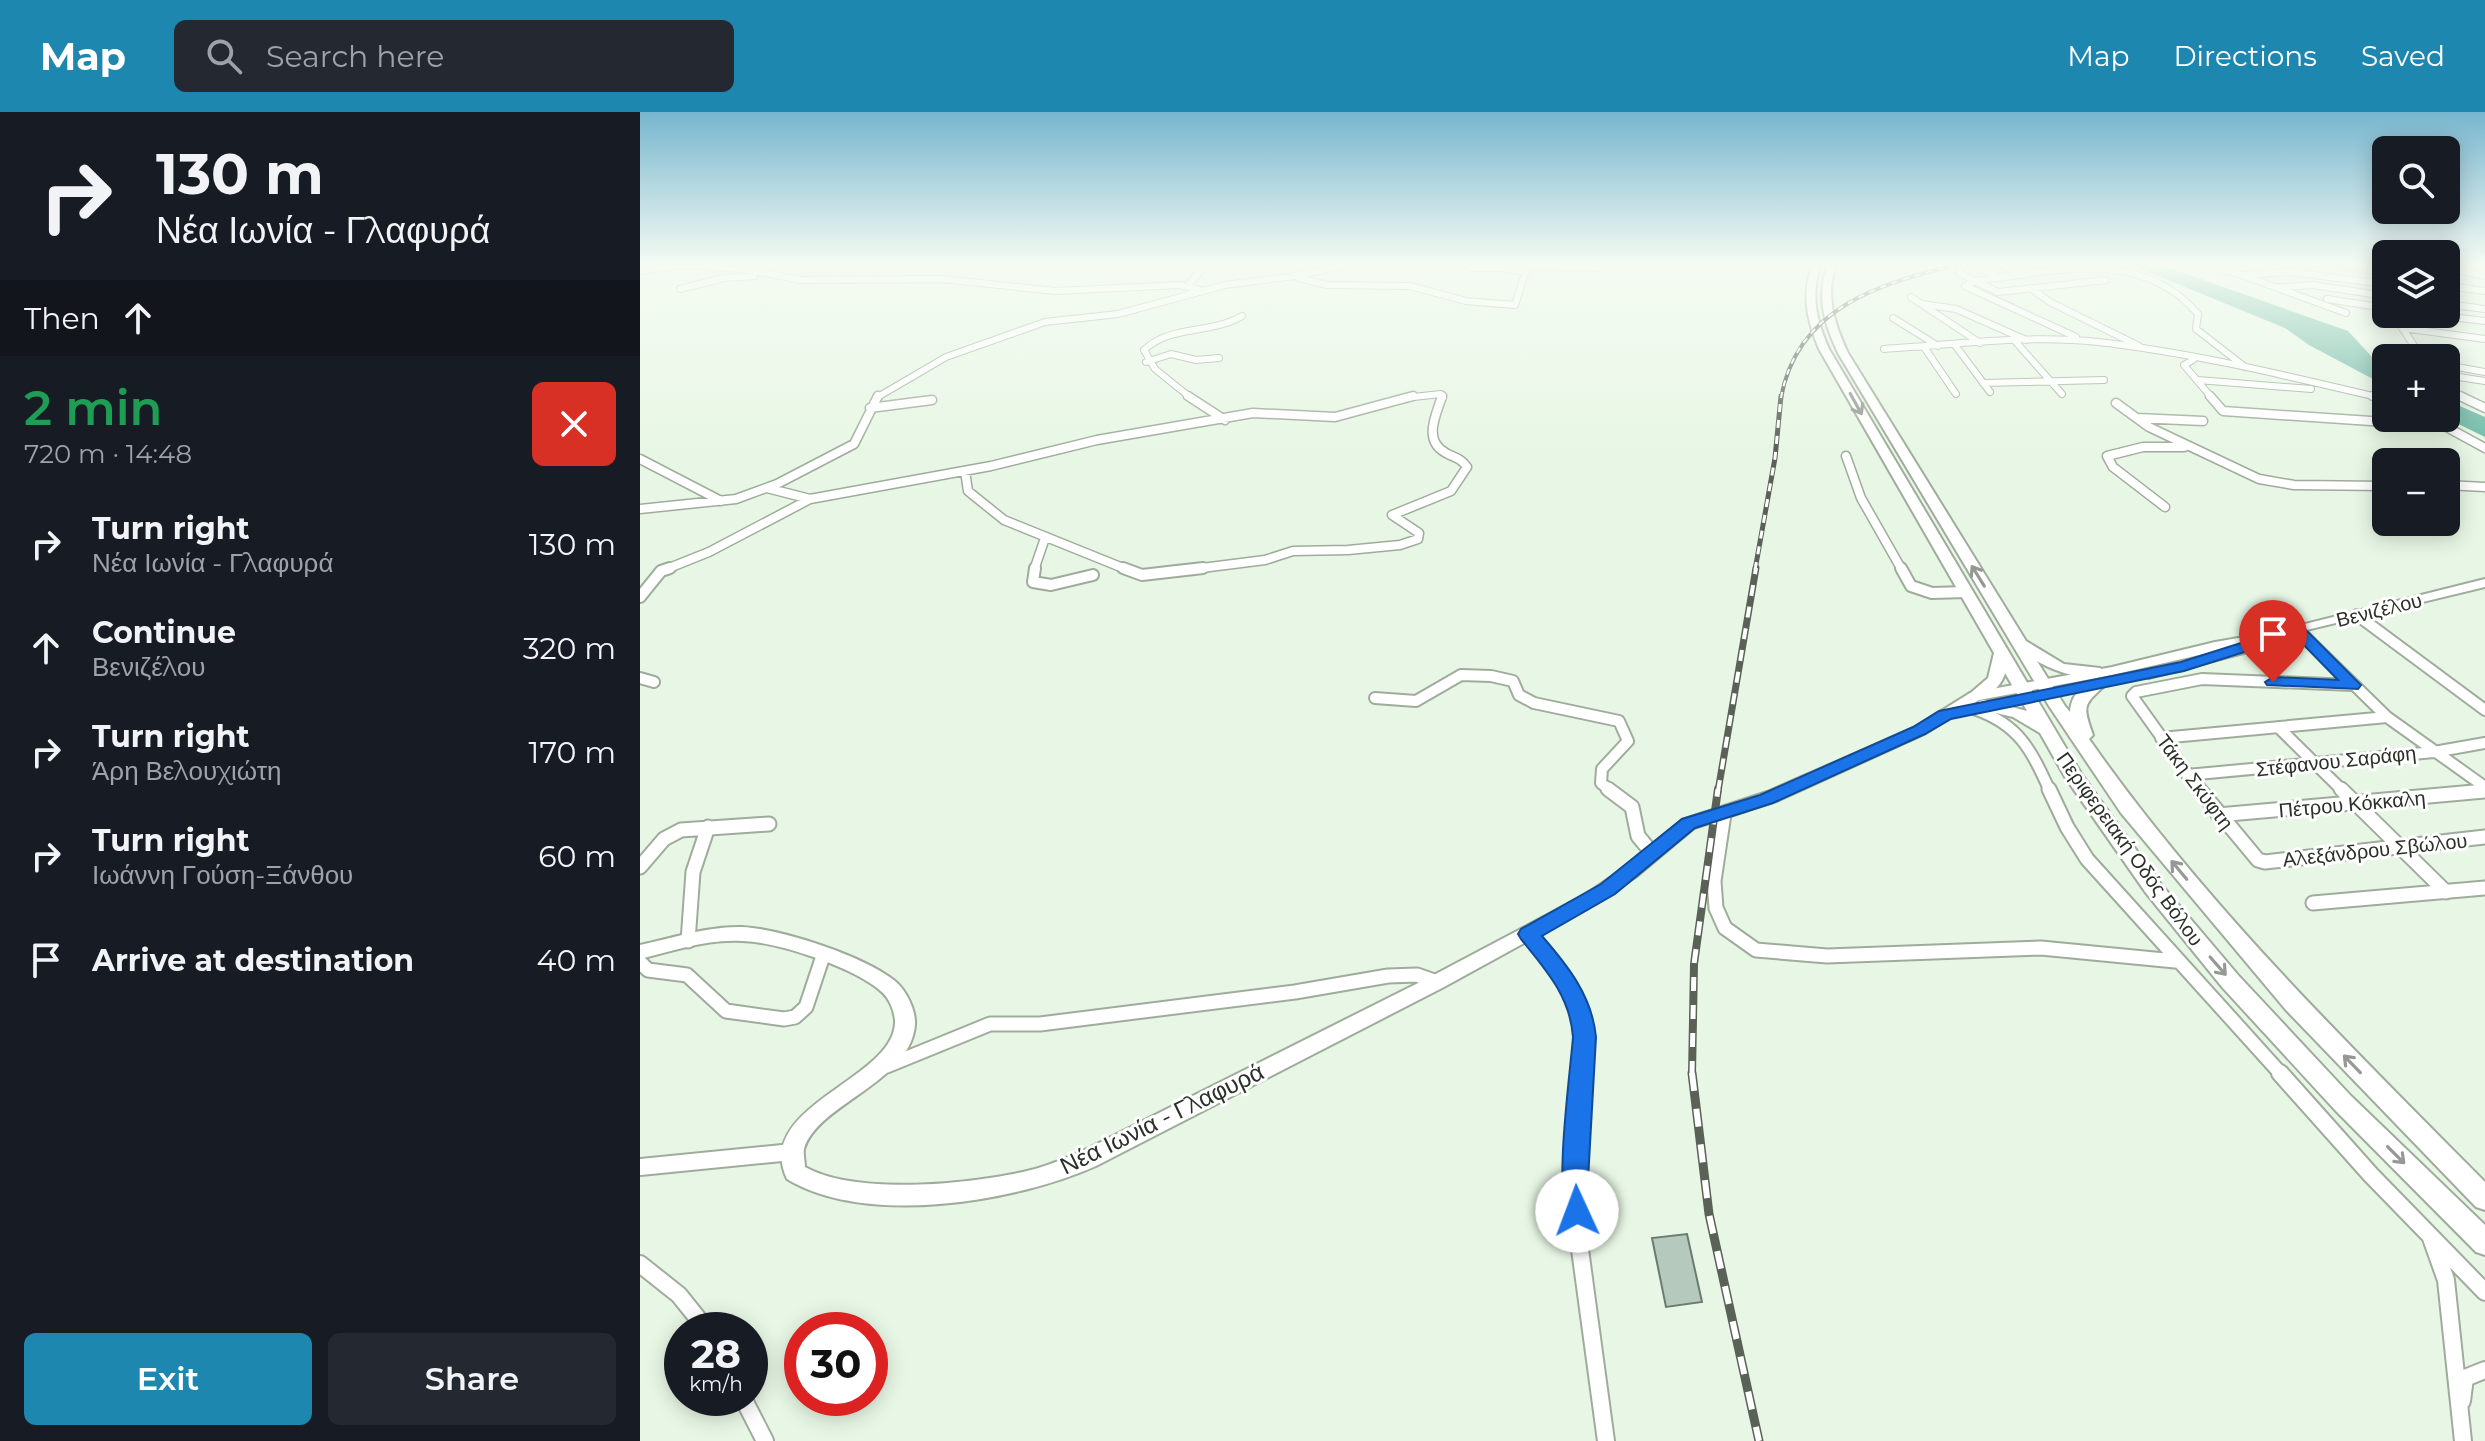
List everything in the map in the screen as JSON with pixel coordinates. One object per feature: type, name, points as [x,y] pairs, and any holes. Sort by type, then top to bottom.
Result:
[{"type":"main road","name":"Περιφερειακή Οδός Βόλου","points":[[1814,326],[2002,652],[2241,944],[2294,1004],[2485,1199]]},
{"type":"main road","name":"Περιφερειακή Οδός Βόλου","points":[[1833,326],[1836,339],[1882,420],[2019,642],[2048,733],[2095,808],[2202,949],[2343,1103],[2485,1243]]},
{"type":"main road","name":"Βενιζέλου","points":[[2036,690],[2228,655],[2273,636],[2485,583]]},
{"type":"main road","points":[[2019,642],[2056,667],[2099,679]]},
{"type":"main road","points":[[2002,652],[1996,680],[1978,703],[2019,713],[2048,733]]},
{"type":"main road","points":[[2093,760],[2077,707],[2081,696],[2099,679]]},
{"type":"main road","name":"Νέα Ιωνία - Γλαφυρά","points":[[792,1152],[795,1172],[806,1182],[847,1190],[955,1192],[1033,1180],[1088,1159],[1529,934],[1608,889],[1688,824],[1773,796],[1919,731],[1945,715],[1978,703],[2036,690]]},
{"type":"main road","points":[[640,952],[688,941],[752,934],[823,956],[879,981],[894,992],[901,1003],[905,1025],[900,1042],[868,1075],[804,1129],[792,1152]]},
{"type":"street","points":[[640,509],[722,502],[767,488],[854,444],[861,437],[870,408],[882,392],[939,360],[1034,326]]},
{"type":"street","points":[[1224,326],[1161,336],[1144,350],[1146,362],[1173,386],[1225,420]]},
{"type":"street","points":[[1906,326],[1938,346]]},
{"type":"street","points":[[1955,326],[1981,343]]},
{"type":"street","points":[[1995,326],[2027,340]]},
{"type":"street","points":[[2050,326],[2088,341]]},
{"type":"street","points":[[2097,326],[2146,351]]},
{"type":"street","points":[[2194,326],[2245,367]]},
{"type":"street","points":[[2403,328],[2485,339]]},
{"type":"street","points":[[2403,328],[2413,344]]},
{"type":"street","points":[[1884,349],[2027,340],[2088,341],[2245,367],[2372,396]]},
{"type":"street","points":[[2015,341],[2062,394]]},
{"type":"street","points":[[1955,345],[1990,392]]},
{"type":"street","points":[[1924,347],[1956,394]]},
{"type":"street","points":[[1146,362],[1171,354],[1200,361],[1219,358]]},
{"type":"street","points":[[2193,360],[2184,364],[2223,411],[2372,421]]},
{"type":"street","points":[[2460,368],[2485,372]]},
{"type":"street","points":[[2460,377],[2485,381]]},
{"type":"street","points":[[1983,383],[2104,380]]},
{"type":"street","points":[[2198,380],[2343,391]]},
{"type":"street","points":[[640,597],[661,571],[719,547],[810,499],[965,471],[1097,440],[1277,412],[1336,417],[1404,398],[1441,394],[1443,398],[1431,415],[1433,441],[1441,451],[1464,461],[1467,467],[1446,496],[1392,515],[1419,533],[1418,539],[1400,545],[1293,551],[1265,560],[1142,575],[1004,520],[968,491],[965,471]]},
{"type":"street","points":[[2460,396],[2485,408]]},
{"type":"street","points":[[870,408],[932,400]]},
{"type":"street","points":[[2116,403],[2132,418],[2244,474],[2272,483],[2372,486]]},
{"type":"street","points":[[2132,418],[2203,421]]},
{"type":"street","points":[[2456,432],[2485,448]]},
{"type":"street","points":[[2165,507],[2113,467],[2107,456],[2143,447],[2197,448]]},
{"type":"street","points":[[1846,456],[1861,498],[1911,586],[1932,593],[1966,592]]},
{"type":"street","points":[[640,459],[722,502]]},
{"type":"street","points":[[2460,486],[2485,487]]},
{"type":"street","points":[[767,488],[810,499]]},
{"type":"street","points":[[1045,538],[1032,575],[1033,582],[1051,585],[1093,575]]},
{"type":"street","points":[[2357,615],[2485,710]]},
{"type":"street","points":[[2298,630],[2387,717],[2485,789]]},
{"type":"street","points":[[1375,698],[1413,701],[1429,696],[1455,676],[1491,676],[1513,681],[1519,695],[1534,703],[1619,721],[1628,741],[1602,769],[1601,783],[1632,807],[1638,836],[1652,853]]},
{"type":"street","points":[[640,678],[654,682]]},
{"type":"street","name":"Τάκη Σκύφτη","points":[[2265,862],[2253,857],[2218,815],[2132,695],[2202,679],[2352,685]]},
{"type":"street","points":[[1978,703],[2016,733],[2049,789],[2075,844],[2175,961],[2371,1175],[2485,1292]]},
{"type":"street","points":[[2161,738],[2387,717]]},
{"type":"street","points":[[2278,727],[2446,892]]},
{"type":"street","name":"Στέφανου Σαράφη","points":[[2187,775],[2434,752],[2485,743]]},
{"type":"street","name":"Πέτρου Κόκκαλη","points":[[2218,815],[2358,804],[2485,789]]},
{"type":"street","points":[[1724,814],[1714,881],[1716,908],[1725,928],[1756,950],[1783,955],[1827,956],[2041,948],[2175,961]]},
{"type":"street","points":[[640,867],[672,833],[708,827],[769,824]]},
{"type":"street","points":[[688,941],[693,872],[708,827]]},
{"type":"street","name":"Αλεξάνδρου Σβώλου","points":[[2265,862],[2485,837]]},
{"type":"street","points":[[2313,903],[2485,888]]},
{"type":"street","points":[[1529,934],[1563,975],[1583,1015],[1575,1180],[1579,1242],[1606,1441]]},
{"type":"street","points":[[640,962],[648,970],[687,975],[726,1011],[784,1019],[795,1017],[806,1007],[823,956]]},
{"type":"street","points":[[868,1075],[937,1043],[990,1024],[1040,1024],[1295,992],[1388,976],[1417,975],[1437,982]]},
{"type":"street","points":[[640,1167],[792,1152]]},
{"type":"street","points":[[2429,1232],[2446,1280],[2463,1441]]},
{"type":"street","points":[[640,1264],[679,1295],[693,1312]]},
{"type":"street","points":[[2459,1417],[2465,1378],[2485,1370]]},
{"type":"street","points":[[752,1416],[765,1441]]},
{"type":"water","points":[[2280,326],[2334,326],[2348,331],[2372,357],[2372,379]]},
{"type":"water","points":[[2460,406],[2485,417],[2485,437],[2460,425]]},
{"type":"building","points":[[1687,1234],[1702,1302],[1666,1307],[1652,1238]]},
{"type":"railway","points":[[1781,398],[1790,367],[1805,341],[1819,326]]},
{"type":"railway","points":[[1755,570],[1775,458],[1781,396]]},
{"type":"railway","points":[[1718,791],[1756,568]]},
{"type":"railway","points":[[1692,1073],[1694,964],[1718,789]]},
{"type":"railway","points":[[1692,1073],[1709,1214],[1759,1441]]},
{"type":"route","points":[[1577,1211],[1575,1180],[1583,1015],[1563,975],[1529,934],[1608,889],[1688,824],[1767,799],[1919,731],[1945,715],[2184,666],[2228,655],[2273,636],[2298,630],[2352,685],[2273,682]]}]
